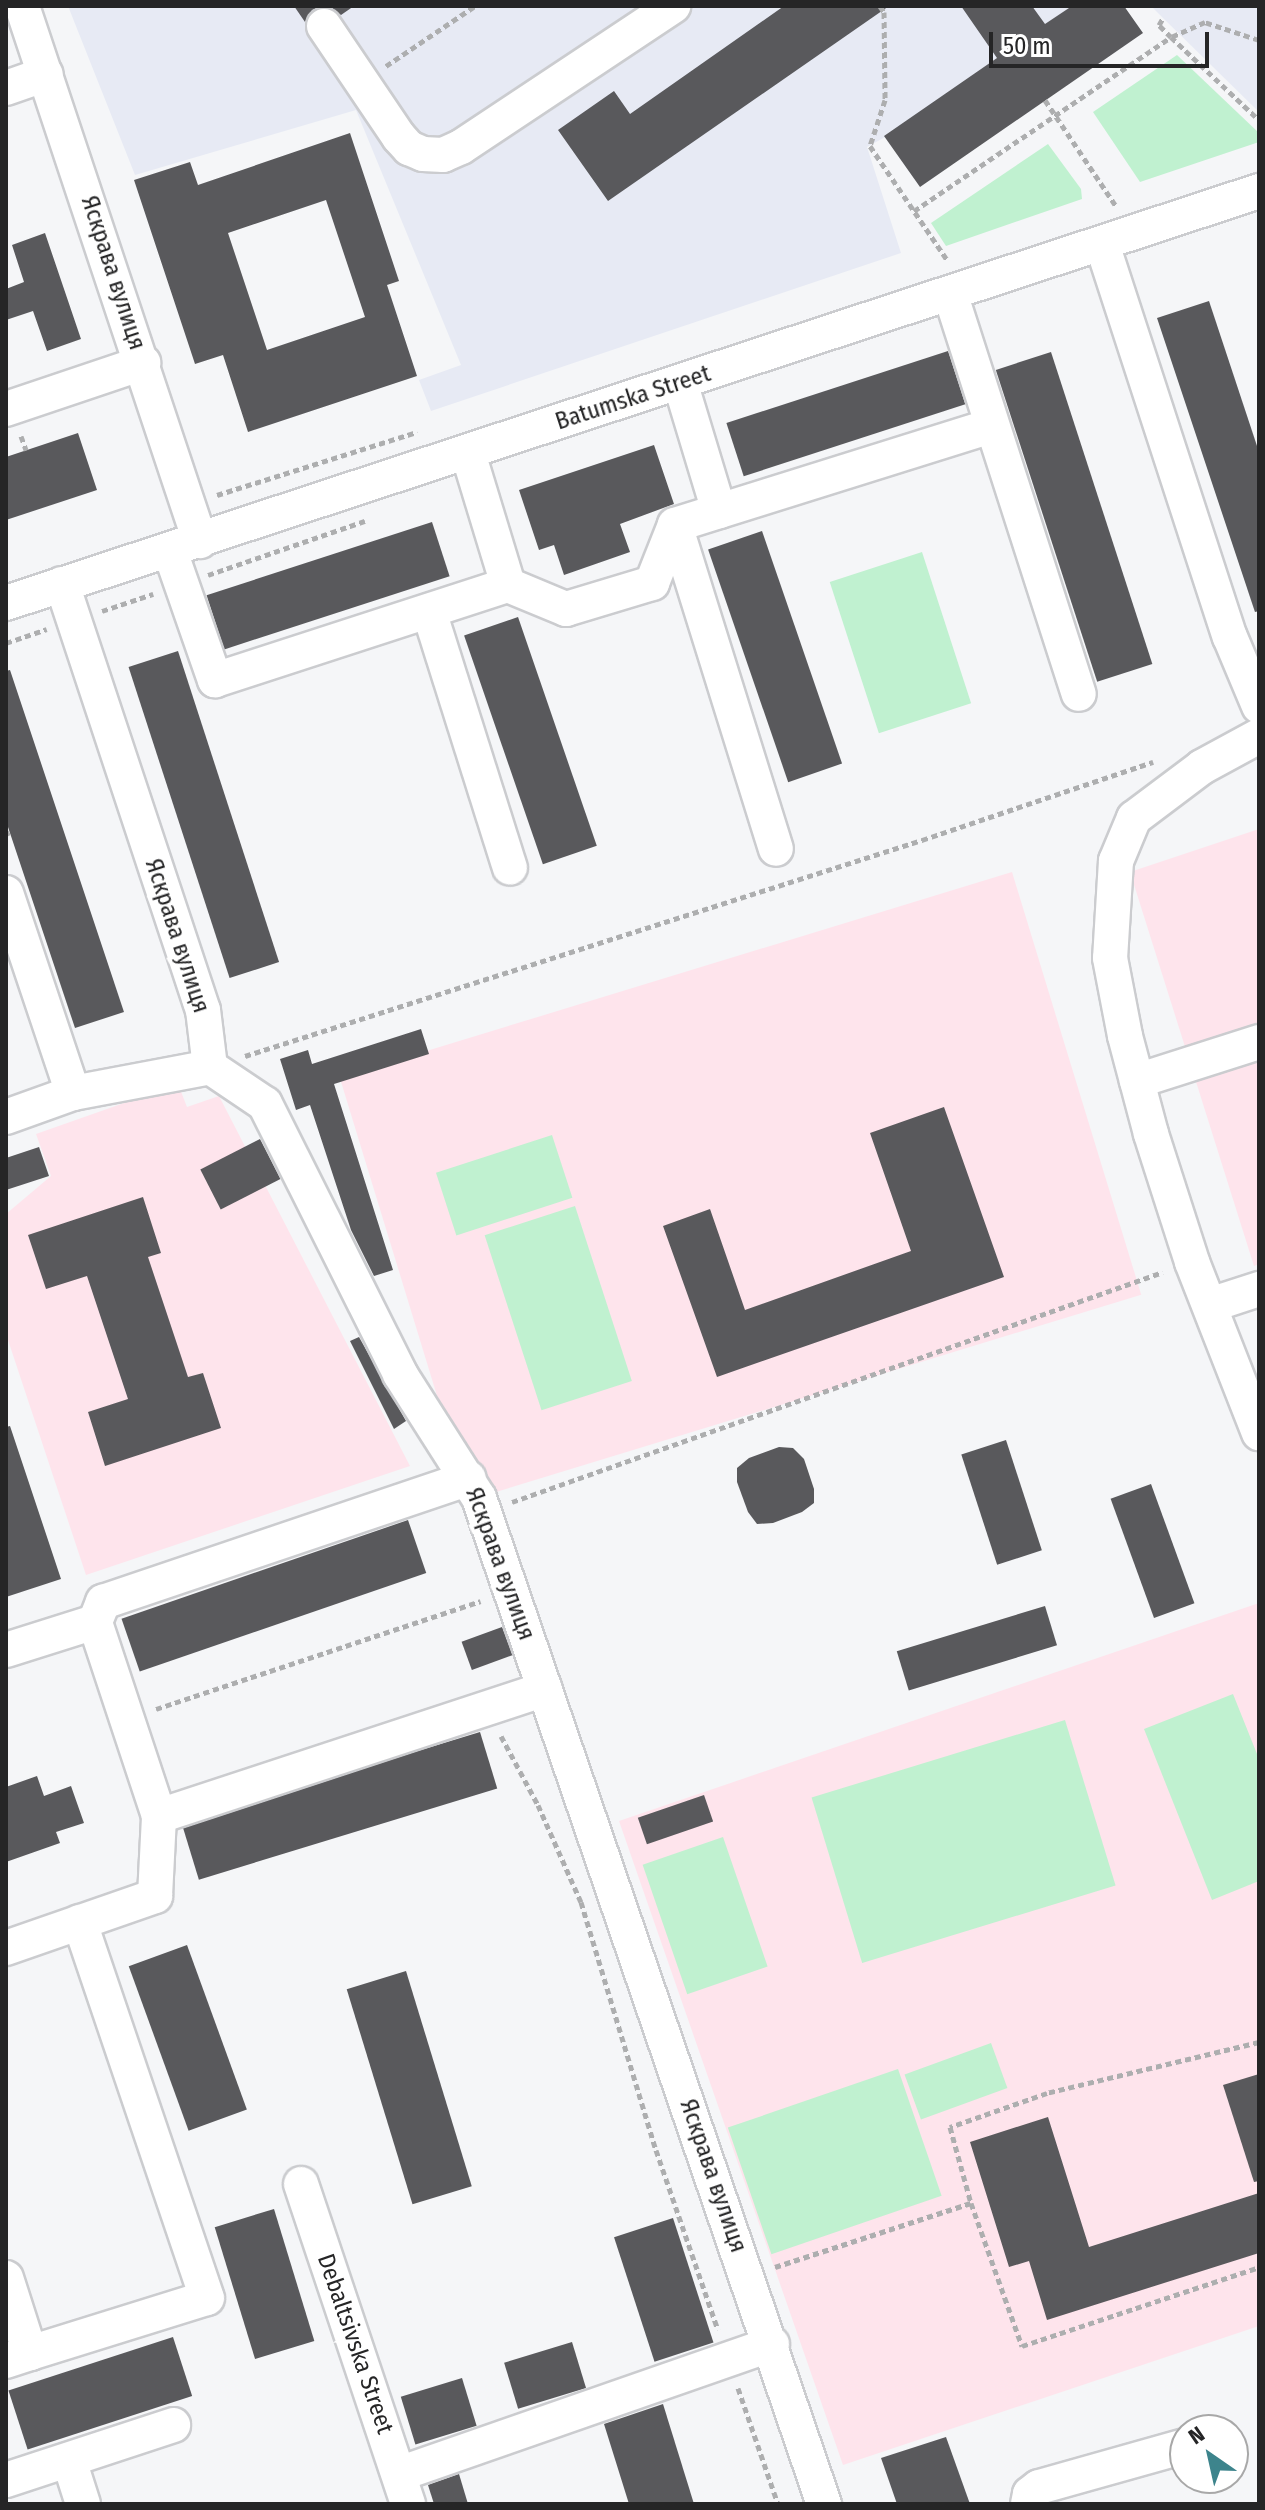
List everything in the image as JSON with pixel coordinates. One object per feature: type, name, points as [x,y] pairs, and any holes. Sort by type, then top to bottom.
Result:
[{"type":"street","name":"Яскрава вулиця","points":[[22,6],[143,363],[215,680],[429,611]]},
{"type":"street","points":[[324,26],[409,148],[423,154],[443,155],[461,147],[673,6]]},
{"type":"street","points":[[6,88],[46,74]]},
{"type":"street","name":"Batumska Street","points":[[6,603],[680,382],[949,278],[1114,239],[1259,192]]},
{"type":"street","points":[[1114,239],[1230,637],[1259,706]]},
{"type":"street","points":[[949,278],[990,426],[1079,694]]},
{"type":"street","points":[[6,409],[143,363]]},
{"type":"street","points":[[680,382],[719,511]]},
{"type":"street","points":[[675,525],[990,426]]},
{"type":"street","points":[[468,453],[508,585]]},
{"type":"street","points":[[510,868],[429,611],[508,585],[566,609],[652,583],[675,525]]},
{"type":"street","points":[[675,525],[776,849]]},
{"type":"street","name":"Яскрава вулиця","points":[[62,584],[203,1010],[210,1067],[265,1104],[400,1374],[474,1488],[772,2344],[824,2504]]},
{"type":"street","points":[[1259,736],[1202,767],[1134,818],[1116,861],[1110,958],[1137,1081],[1192,1262],[1259,1433]]},
{"type":"street","points":[[6,893],[73,1093]]},
{"type":"street","points":[[1137,1081],[1259,1042]]},
{"type":"street","points":[[6,1117],[73,1093],[210,1067]]},
{"type":"street","points":[[1210,1305],[1259,1289]]},
{"type":"street","points":[[6,1948],[155,1896],[159,1816],[95,1622],[103,1602],[474,1488]]},
{"type":"street","points":[[6,1650],[95,1622]]},
{"type":"street","points":[[159,1816],[545,1689]]},
{"type":"street","points":[[6,2278],[18,2357],[207,2298],[80,1922]]},
{"type":"street","name":"Debaltsivska Street","points":[[301,2184],[403,2489]]},
{"type":"street","points":[[403,2489],[772,2344]]},
{"type":"street","points":[[6,2480],[173,2425]]},
{"type":"street","points":[[1028,2504],[1030,2494],[1039,2487],[1169,2450]]},
{"type":"street","points":[[69,2460],[83,2504]]},
{"type":"path","points":[[362,82],[475,6]]},
{"type":"path","points":[[880,6],[884,12],[885,100],[870,146],[914,211],[949,278]]},
{"type":"path","points":[[1163,18],[1159,25],[1259,120]]},
{"type":"path","points":[[914,211],[1171,37],[1205,22],[1259,40]]},
{"type":"path","points":[[1045,100],[1116,205],[1114,239]]},
{"type":"path","points":[[210,1067],[922,840],[1159,760]]},
{"type":"path","points":[[474,1488],[498,1508],[1192,1262]]},
{"type":"path","points":[[125,1719],[484,1599]]},
{"type":"path","points":[[485,1707],[538,1805],[581,1902],[656,2150],[778,2504]]},
{"type":"path","points":[[1259,2042],[1047,2093],[950,2127],[971,2203],[1022,2346],[1259,2267]]},
{"type":"path","points":[[766,2270],[971,2203]]},
{"type":"shaded area","points":[[68,6],[1124,6],[867,147],[901,253],[431,411],[419,380],[461,365],[356,110],[135,175]]},
{"type":"shaded area","points":[[1151,6],[1259,6],[1259,112],[1163,18]]},
{"type":"shaded area","points":[[1259,829],[1259,1264],[1254,1266],[1130,872]]},
{"type":"shaded area","points":[[1012,872],[1141,1295],[469,1500],[340,1078]]},
{"type":"shaded area","points":[[178,1084],[187,1107],[219,1096],[410,1466],[86,1575],[6,1334],[6,1214],[51,1176],[36,1134]]},
{"type":"shaded area","points":[[1259,1603],[1259,2326],[843,2465],[619,1821]]},
{"type":"green space","points":[[1177,55],[1259,133],[1259,142],[1140,182],[1093,112]]},
{"type":"green space","points":[[1048,144],[1081,189],[1082,199],[946,246],[931,223]]},
{"type":"green space","points":[[922,552],[971,703],[879,733],[830,582]]},
{"type":"green space","points":[[552,1135],[572,1198],[456,1235],[436,1173]]},
{"type":"green space","points":[[575,1206],[632,1381],[542,1410],[485,1235]]},
{"type":"green space","points":[[1233,1694],[1259,1759],[1259,1881],[1212,1900],[1144,1729]]},
{"type":"green space","points":[[1065,1720],[1116,1885],[862,1963],[812,1797]]},
{"type":"green space","points":[[723,1837],[768,1967],[687,1994],[643,1865]]},
{"type":"green space","points":[[991,2043],[1007,2088],[921,2120],[905,2074]]},
{"type":"green space","points":[[898,2069],[942,2196],[771,2254],[728,2128]]},
{"type":"building","points":[[294,6],[322,6],[312,10],[305,22]]},
{"type":"building","points":[[322,6],[354,6],[341,15],[332,8]]},
{"type":"building","points":[[784,6],[889,6],[608,201],[558,130],[614,91],[630,114]]},
{"type":"building","points":[[961,6],[1032,6],[1045,24],[1072,6],[1124,6],[1143,33],[920,187],[884,136],[997,58]]},
{"type":"building","points":[[350,133],[399,281],[387,285],[417,376],[248,432],[223,355],[195,364],[134,180],[190,162],[198,185]],"holes":[[[326,200],[365,317],[267,350],[228,233]]]},
{"type":"building","points":[[45,233],[81,339],[47,351],[33,311],[6,320],[6,289],[24,282],[12,245]]},
{"type":"building","points":[[1209,301],[1259,452],[1259,611],[1255,612],[1157,318]]},
{"type":"building","points":[[948,351],[965,404],[744,476],[726,423]]},
{"type":"building","points":[[1051,352],[1152,664],[1097,682],[996,370]]},
{"type":"building","points":[[78,433],[97,490],[6,520],[6,457]]},
{"type":"building","points":[[654,445],[674,504],[620,524],[630,552],[564,575],[554,545],[539,550],[519,490]]},
{"type":"building","points":[[432,522],[450,576],[224,649],[207,595]]},
{"type":"building","points":[[762,531],[842,764],[788,782],[708,550]]},
{"type":"building","points":[[518,617],[597,846],[543,864],[464,636]]},
{"type":"building","points":[[178,651],[279,962],[230,978],[129,667]]},
{"type":"building","points":[[10,670],[124,1012],[75,1028],[6,821],[6,671]]},
{"type":"building","points":[[421,1029],[429,1054],[334,1084],[393,1270],[374,1276],[351,1230],[310,1105],[296,1110],[280,1059],[308,1050],[312,1064]]},
{"type":"building","points":[[944,1107],[1004,1277],[717,1377],[663,1226],[710,1209],[745,1310],[911,1251],[870,1133]]},
{"type":"building","points":[[260,1139],[280,1179],[221,1210],[200,1169]]},
{"type":"building","points":[[39,1147],[49,1176],[6,1190],[6,1158]]},
{"type":"building","points":[[143,1197],[161,1253],[148,1257],[188,1377],[203,1373],[221,1428],[105,1466],[88,1412],[128,1399],[87,1276],[46,1289],[28,1235]]},
{"type":"building","points":[[359,1337],[406,1421],[394,1429],[350,1341]]},
{"type":"building","points":[[10,1426],[61,1579],[6,1597],[6,1427]]},
{"type":"building","points":[[1006,1440],[1042,1550],[997,1565],[961,1455]]},
{"type":"building","points":[[779,1447],[793,1448],[804,1459],[814,1489],[814,1503],[802,1512],[773,1523],[757,1524],[748,1512],[737,1482],[737,1468],[749,1458]]},
{"type":"building","points":[[1151,1484],[1194,1603],[1154,1618],[1111,1499]]},
{"type":"building","points":[[408,1520],[426,1573],[140,1672],[122,1619]]},
{"type":"building","points":[[1045,1606],[1057,1645],[909,1691],[897,1651]]},
{"type":"building","points":[[502,1627],[512,1655],[472,1670],[462,1642]]},
{"type":"building","points":[[480,1732],[497,1788],[199,1880],[182,1823]]},
{"type":"building","points":[[37,1776],[44,1796],[71,1786],[84,1823],[56,1832],[60,1843],[6,1862],[6,1787]]},
{"type":"building","points":[[704,1795],[713,1821],[647,1844],[638,1818]]},
{"type":"building","points":[[187,1945],[247,2109],[189,2131],[129,1966]]},
{"type":"building","points":[[406,1971],[472,2186],[412,2204],[347,1989]]},
{"type":"building","points":[[1259,2074],[1259,2181],[1254,2182],[1223,2085]]},
{"type":"building","points":[[1048,2117],[1089,2247],[1259,2193],[1259,2253],[1047,2320],[1029,2261],[1009,2267],[970,2142]]},
{"type":"building","points":[[274,2209],[314,2341],[255,2359],[215,2227]]},
{"type":"building","points":[[673,2218],[713,2343],[655,2362],[614,2237]]},
{"type":"building","points":[[173,2337],[192,2396],[28,2449],[8,2390]]},
{"type":"building","points":[[572,2342],[586,2388],[518,2409],[504,2363]]},
{"type":"building","points":[[462,2378],[477,2426],[415,2445],[401,2397]]},
{"type":"building","points":[[663,2404],[694,2504],[629,2504],[604,2424]]},
{"type":"building","points":[[946,2437],[970,2504],[897,2504],[881,2458]]},
{"type":"building","points":[[459,2474],[468,2504],[434,2504],[428,2485]]}]
